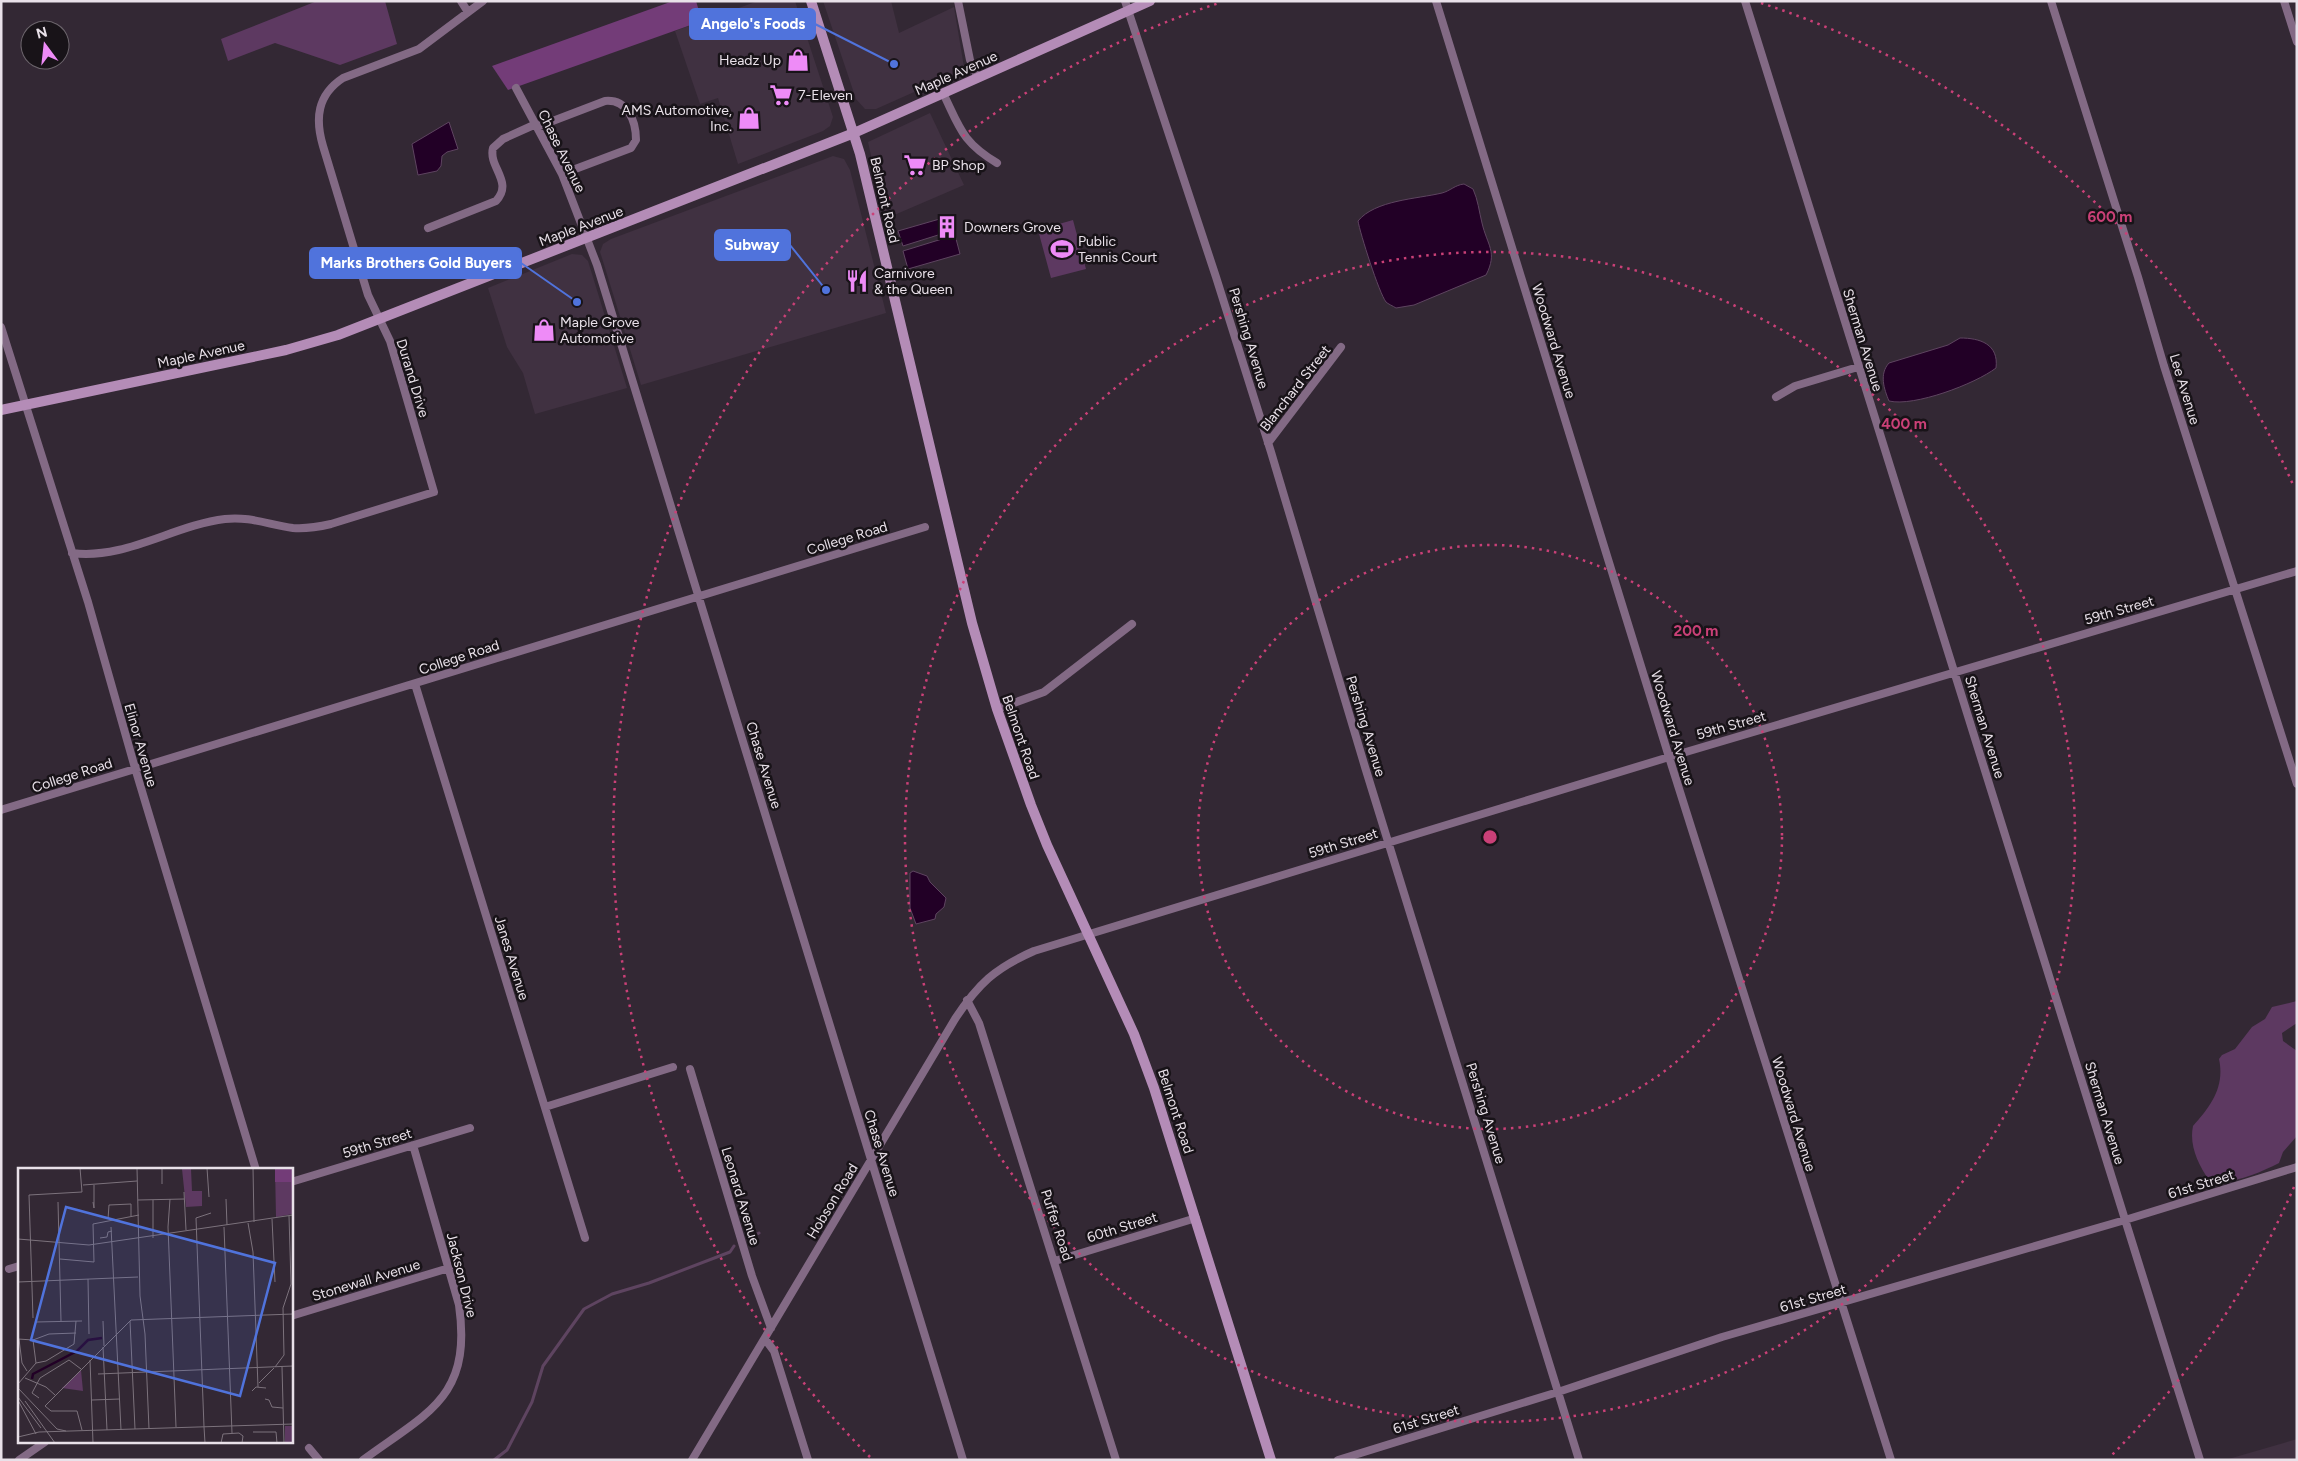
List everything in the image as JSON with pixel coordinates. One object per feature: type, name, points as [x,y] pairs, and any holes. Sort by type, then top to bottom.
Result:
[{"type":"main road","name":"Belmont Road","points":[[810,1],[854,133],[972,623],[997,710],[1030,805],[1138,1043],[1196,1218],[1271,1460]]},
{"type":"main road","name":"Maple Avenue","points":[[1,410],[286,350],[338,335],[854,133],[978,78],[1126,6],[1150,1]]},
{"type":"street","points":[[461,1],[468,12]]},
{"type":"street","name":"Durand Drive","points":[[72,553],[105,554],[224,519],[247,519],[291,528],[314,528],[434,492],[390,341],[368,295],[323,146],[318,124],[319,108],[326,94],[343,78],[419,49],[439,36],[483,1]]},
{"type":"street","points":[[958,1],[970,60],[978,78]]},
{"type":"street","name":"Woodward Avenue","points":[[1436,1],[1668,757],[1891,1460]]},
{"type":"street","name":"Sherman Avenue","points":[[1745,1],[2200,1460]]},
{"type":"street","name":"Lee Avenue","points":[[2051,1],[2297,784]]},
{"type":"street","points":[[2284,1],[2297,42]]},
{"type":"street","name":"Pershing Avenue","points":[[1126,6],[1216,277],[1268,443],[1388,842],[1579,1460]]},
{"type":"street","name":"Chase Avenue","points":[[516,88],[562,174],[588,238],[656,453],[698,596],[963,1460]]},
{"type":"street","points":[[943,93],[962,135],[979,152],[997,163]]},
{"type":"street","points":[[428,228],[496,200],[500,196],[503,186],[492,155],[493,148],[503,139],[605,101],[614,100],[627,109],[633,120],[636,140],[631,148],[562,174]]},
{"type":"street","name":"Elinor Avenue","points":[[1,327],[72,553],[134,768],[255,1168]]},
{"type":"street","name":"Blanchard Street","points":[[1268,443],[1342,347]]},
{"type":"street","points":[[1776,397],[1795,386],[1858,367]]},
{"type":"street","name":"College Road","points":[[1,810],[925,527]]},
{"type":"street","name":"59th Street","points":[[1088,934],[1668,757],[2297,571]]},
{"type":"street","points":[[997,710],[1044,692],[1132,624]]},
{"type":"street","name":"Janes Avenue","points":[[416,684],[585,1238]]},
{"type":"street","name":"Hobson Road","points":[[692,1460],[967,1000],[982,982],[1003,966],[1034,951],[1088,934]]},
{"type":"street","name":"Puffer Road","points":[[967,1000],[980,1023],[1116,1460]]},
{"type":"street","points":[[545,1108],[673,1068]]},
{"type":"street","name":"Leonard Avenue","points":[[690,1069],[752,1276],[771,1328]]},
{"type":"street","name":"59th Street","points":[[292,1182],[470,1128]]},
{"type":"street","name":"Jackson Drive","points":[[363,1460],[430,1412],[442,1398],[456,1372],[462,1347],[463,1332],[460,1305],[414,1145]]},
{"type":"street","name":"61st Street","points":[[1338,1460],[1558,1392],[1722,1337],[2125,1220],[2297,1167]]},
{"type":"street","name":"60th Street","points":[[1055,1261],[1196,1218]]},
{"type":"street","points":[[10,1268],[18,1266]]},
{"type":"street","name":"Stonewall Avenue","points":[[292,1316],[449,1268]]},
{"type":"street","points":[[765,1339],[774,1351],[808,1460]]},
{"type":"street","points":[[19,1460],[42,1444]]},
{"type":"street","points":[[309,1448],[319,1460]]},
{"type":"shaded area","points":[[317,1],[385,1],[397,44],[340,65],[275,43],[228,61],[221,39]]},
{"type":"shaded area","points":[[673,1],[696,1],[702,21],[508,90],[492,66]]},
{"type":"shaded area","points":[[758,1],[795,1],[833,117],[830,126],[823,131],[738,164],[718,98],[700,104],[675,31]]},
{"type":"shaded area","points":[[823,1],[891,1],[899,33],[954,7],[964,67],[959,72],[876,109],[865,109],[856,99]]},
{"type":"shaded area","points":[[930,113],[964,185],[885,219],[868,142]]},
{"type":"shaded area","points":[[449,122],[458,149],[447,152],[442,156],[441,166],[437,171],[418,175],[412,144]]},
{"type":"shaded area","points":[[833,156],[844,159],[850,170],[886,313],[641,385],[600,252],[603,244],[611,239]]},
{"type":"shaded area","points":[[1464,184],[1473,189],[1475,193],[1490,249],[1491,260],[1486,275],[1414,305],[1396,308],[1388,304],[1375,276],[1358,221],[1365,214],[1385,204],[1442,193]]},
{"type":"shaded area","points":[[950,216],[954,230],[903,246],[898,231]]},
{"type":"shaded area","name":"Public Tennis Court","points":[[1073,220],[1086,269],[1051,278],[1038,230]]},
{"type":"shaded area","points":[[955,235],[960,254],[908,269],[903,251]]},
{"type":"shaded area","points":[[572,254],[582,255],[588,261],[627,388],[535,414],[523,373],[507,347],[488,288]]},
{"type":"shaded area","points":[[1960,338],[1974,339],[1987,344],[1994,353],[1996,368],[1974,381],[1944,393],[1913,401],[1889,401],[1883,377],[1889,363],[1948,345]]},
{"type":"shaded area","points":[[913,871],[927,876],[930,882],[946,898],[944,907],[936,914],[935,919],[916,924],[910,908],[910,873]]},
{"type":"shaded area","points":[[2297,1001],[2297,1023],[2282,1033],[2283,1041],[2297,1051],[2297,1136],[2283,1152],[2279,1163],[2236,1180],[2209,1180],[2195,1154],[2192,1133],[2193,1126],[2206,1111],[2215,1096],[2220,1078],[2219,1059],[2222,1055],[2235,1049],[2252,1027],[2265,1019],[2272,1007]]},
{"type":"shaded area","points":[[2297,1439],[2297,1460],[2225,1460]]},
{"type":"waterway","points":[[752,1237],[759,1233]]},
{"type":"waterway","points":[[494,1460],[507,1450],[532,1402],[543,1366],[584,1309],[612,1294],[649,1283],[730,1252],[734,1246]]},
{"type":"place","name":"Headz Up","points":[[798,60]]},
{"type":"place","name":"Angelo's Foods","points":[[894,64]]},
{"type":"place","name":"7-Eleven","points":[[781,95]]},
{"type":"place","name":"AMS Automotive, Inc.","points":[[749,118]]},
{"type":"place","name":"BP Shop","points":[[915,165]]},
{"type":"place","name":"Downers Grove","points":[[947,227]]},
{"type":"place","name":"Public Tennis Court","points":[[1062,249]]},
{"type":"place","name":"Carnivore & the Queen","points":[[857,281]]},
{"type":"place","name":"Subway","points":[[826,290]]},
{"type":"place","name":"Marks Brothers Gold Buyers","points":[[577,302]]},
{"type":"place","name":"Maple Grove Automotive","points":[[544,330]]}]
